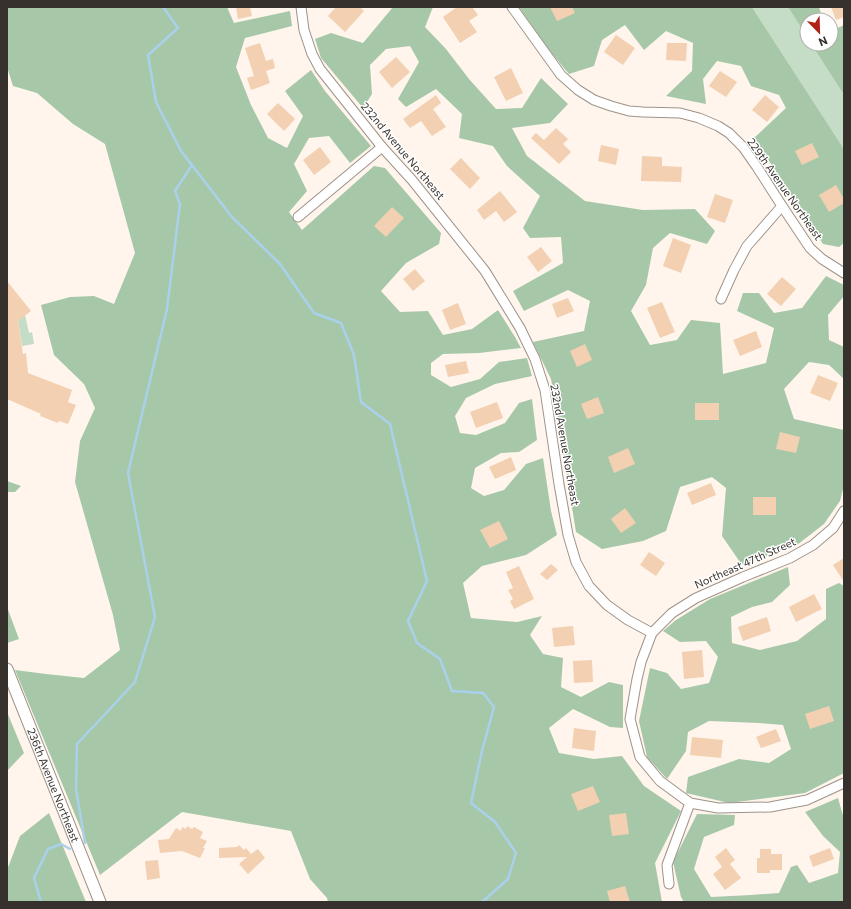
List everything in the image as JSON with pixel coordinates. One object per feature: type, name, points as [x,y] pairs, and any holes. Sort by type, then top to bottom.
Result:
[{"type":"street","name":"232nd Avenue Northeast","points":[[301,7],[304,30],[312,54],[320,69],[382,147],[412,180],[485,270],[520,328],[535,359],[545,390],[568,535],[576,562],[589,586],[607,605],[628,620],[652,633]]},
{"type":"street","name":"229th Avenue Northeast","points":[[512,7],[561,75],[578,90],[594,100],[629,111],[680,113],[700,118],[729,133],[743,147],[758,167],[810,248],[822,259],[844,273]]},
{"type":"street","points":[[298,217],[382,147]]},
{"type":"street","points":[[721,299],[747,246],[782,206]]},
{"type":"street","name":"Northeast 47th Street","points":[[652,633],[672,613],[696,598],[790,558],[813,545],[833,528],[844,511]]},
{"type":"street","points":[[652,633],[641,662],[630,719],[640,757],[660,782],[690,803],[718,808],[770,807],[807,800],[844,783]]},
{"type":"street","name":"236th Avenue Northeast","points":[[7,669],[100,902]]},
{"type":"street","points":[[669,884],[667,865],[690,803]]},
{"type":"green space","points":[[7,7],[227,7],[234,23],[290,11],[292,26],[245,38],[236,67],[251,105],[268,138],[287,148],[303,116],[285,91],[311,70],[325,91],[371,146],[350,163],[329,136],[309,138],[294,164],[307,191],[289,212],[302,230],[374,166],[385,168],[441,233],[439,244],[406,263],[381,291],[400,312],[428,311],[443,335],[472,329],[498,310],[521,348],[479,353],[443,354],[431,363],[431,375],[451,387],[480,379],[499,362],[527,358],[532,376],[495,384],[466,398],[455,416],[460,433],[476,435],[505,423],[519,403],[532,399],[537,440],[519,452],[501,453],[475,468],[471,488],[484,496],[504,490],[526,464],[543,458],[551,511],[557,535],[526,555],[482,566],[463,583],[471,618],[517,622],[542,616],[530,635],[543,654],[563,658],[561,687],[581,697],[609,682],[623,685],[623,728],[610,727],[573,709],[549,728],[559,753],[594,759],[622,756],[644,786],[681,811],[655,863],[662,902],[328,902],[327,898],[310,879],[291,831],[182,812],[100,875],[15,670],[84,678],[120,650],[113,615],[75,482],[80,441],[95,408],[84,384],[54,355],[41,305],[70,297],[94,296],[114,304],[135,253],[105,144],[73,124],[37,93],[13,86],[7,67]]},
{"type":"green space","points":[[393,7],[433,7],[425,27],[446,49],[469,79],[496,109],[522,108],[541,78],[568,104],[550,123],[512,128],[527,156],[585,201],[643,210],[695,209],[715,231],[707,244],[670,233],[653,248],[646,285],[631,311],[650,345],[677,340],[691,320],[720,323],[723,374],[766,363],[774,328],[737,311],[743,293],[759,293],[774,313],[802,308],[826,276],[844,285],[844,296],[828,315],[829,340],[844,347],[844,379],[829,365],[809,362],[784,389],[794,419],[844,430],[844,485],[840,501],[824,524],[797,545],[742,565],[722,536],[726,488],[712,477],[680,487],[666,531],[643,541],[602,549],[576,532],[551,379],[533,342],[584,331],[590,301],[568,290],[524,311],[513,291],[563,263],[561,237],[530,238],[523,228],[540,196],[507,166],[493,146],[459,138],[462,114],[436,89],[406,107],[398,99],[419,62],[410,46],[386,49],[370,65],[372,94],[363,108],[321,58],[315,39],[331,33],[363,43]]},
{"type":"green space","points":[[519,7],[752,7],[844,149],[844,243],[839,247],[823,244],[754,138],[786,108],[779,95],[751,86],[741,66],[717,61],[703,79],[706,104],[666,96],[692,71],[693,43],[666,31],[644,50],[625,25],[602,40],[594,66],[569,74],[549,50]]},
{"type":"green space","points":[[752,7],[788,7],[799,24],[799,52],[816,52],[844,95],[844,149]]},
{"type":"green space","points":[[788,7],[819,7],[821,12],[799,12],[799,24]]},
{"type":"green space","points":[[844,25],[844,95],[816,52],[839,52],[839,27]]},
{"type":"green space","points":[[25,315],[29,333],[32,332],[34,344],[22,346],[18,321]]},
{"type":"green space","points":[[7,481],[21,486],[15,492],[7,492]]},
{"type":"green space","points":[[788,567],[790,585],[772,602],[752,607],[731,617],[732,643],[760,650],[797,641],[826,619],[826,589],[839,583],[844,586],[844,773],[805,793],[729,803],[686,793],[688,777],[739,759],[769,763],[791,749],[783,725],[709,721],[688,732],[686,751],[667,779],[647,757],[639,721],[650,668],[667,673],[681,689],[709,683],[718,657],[706,641],[680,642],[663,631],[676,620],[710,599]]},
{"type":"green space","points":[[7,607],[19,639],[7,643]]},
{"type":"green space","points":[[7,712],[24,753],[7,771]]},
{"type":"green space","points":[[838,798],[844,819],[844,902],[684,902],[681,897],[673,862],[697,814],[735,815],[734,825],[704,837],[694,869],[711,897],[779,893],[791,867],[797,865],[809,883],[838,873],[840,852],[823,836],[805,812]]},
{"type":"green space","points":[[49,813],[86,902],[7,902],[7,870],[20,836]]},
{"type":"building","points":[[236,7],[250,7],[252,16],[238,19]]},
{"type":"building","points":[[336,7],[360,7],[364,11],[345,32],[328,16]]},
{"type":"building","points":[[457,7],[472,7],[478,15],[469,21],[477,32],[460,43],[443,17]]},
{"type":"building","points":[[550,7],[572,7],[575,13],[557,21]]},
{"type":"building","points":[[831,7],[844,7],[844,17],[839,19],[839,12],[833,12]]},
{"type":"building","points":[[616,35],[635,48],[623,65],[604,52]]},
{"type":"building","points":[[260,43],[266,61],[273,59],[275,68],[266,71],[270,83],[251,90],[247,78],[254,76],[245,48]]},
{"type":"building","points":[[667,43],[687,43],[686,61],[666,60]]},
{"type":"building","points":[[396,57],[410,72],[392,88],[379,72]]},
{"type":"building","points":[[511,68],[523,93],[506,101],[494,77]]},
{"type":"building","points":[[720,71],[737,82],[726,97],[709,86]]},
{"type":"building","points":[[436,95],[441,103],[433,109],[446,127],[432,136],[421,121],[410,128],[403,119]]},
{"type":"building","points":[[765,95],[779,107],[767,122],[752,110]]},
{"type":"building","points":[[278,103],[295,119],[284,131],[267,114]]},
{"type":"building","points":[[556,128],[568,139],[563,144],[571,152],[559,164],[531,138],[536,133],[544,140]]},
{"type":"building","points":[[812,143],[819,157],[802,165],[795,151]]},
{"type":"building","points":[[601,145],[619,149],[616,165],[598,161]]},
{"type":"building","points":[[320,147],[331,162],[314,175],[303,160]]},
{"type":"building","points":[[642,156],[662,157],[662,166],[682,167],[681,182],[641,181]]},
{"type":"building","points":[[461,158],[480,178],[470,189],[450,169]]},
{"type":"building","points":[[836,185],[844,199],[844,203],[829,212],[819,195]]},
{"type":"building","points":[[500,191],[517,212],[504,222],[496,211],[484,220],[477,210]]},
{"type":"building","points":[[715,194],[733,200],[725,223],[707,217]]},
{"type":"building","points":[[392,207],[404,218],[386,237],[374,226]]},
{"type":"building","points":[[673,238],[691,245],[681,273],[663,266]]},
{"type":"building","points":[[541,247],[552,261],[538,272],[527,257]]},
{"type":"building","points":[[415,269],[425,281],[413,291],[403,279]]},
{"type":"building","points":[[782,277],[796,289],[781,306],[767,294]]},
{"type":"building","points":[[7,281],[31,311],[18,321],[23,354],[26,353],[28,373],[72,390],[68,402],[76,405],[68,424],[59,421],[58,423],[40,416],[41,414],[7,399]]},
{"type":"building","points":[[568,298],[574,311],[557,318],[552,304]]},
{"type":"building","points":[[662,302],[675,332],[660,338],[647,308]]},
{"type":"building","points":[[458,303],[466,324],[450,330],[442,310]]},
{"type":"building","points":[[756,331],[762,347],[740,356],[733,340]]},
{"type":"building","points":[[585,344],[592,360],[577,367],[570,351]]},
{"type":"building","points":[[466,361],[469,373],[448,377],[445,365]]},
{"type":"building","points":[[818,375],[838,383],[830,401],[810,393]]},
{"type":"building","points":[[598,397],[604,413],[587,419],[581,404]]},
{"type":"building","points":[[497,402],[503,418],[476,428],[470,412]]},
{"type":"building","points":[[695,403],[719,403],[719,420],[695,420]]},
{"type":"building","points":[[780,432],[800,437],[796,453],[776,449]]},
{"type":"building","points":[[628,448],[635,464],[614,473],[608,457]]},
{"type":"building","points":[[511,457],[516,470],[495,479],[489,467]]},
{"type":"building","points":[[711,483],[716,495],[692,505],[687,493]]},
{"type":"building","points":[[753,497],[776,497],[776,515],[753,515]]},
{"type":"building","points":[[625,508],[636,523],[621,533],[611,519]]},
{"type":"building","points":[[499,521],[508,539],[490,548],[480,530]]},
{"type":"building","points":[[649,552],[665,563],[656,576],[640,565]]},
{"type":"building","points":[[844,558],[844,582],[833,565]]},
{"type":"building","points":[[551,564],[558,570],[547,580],[540,574]]},
{"type":"building","points":[[519,566],[534,599],[514,609],[510,601],[513,599],[508,590],[513,588],[506,572]]},
{"type":"building","points":[[814,594],[822,609],[796,622],[789,607]]},
{"type":"building","points":[[767,617],[771,631],[743,641],[738,627]]},
{"type":"building","points":[[573,626],[575,645],[554,647],[552,628]]},
{"type":"building","points":[[702,650],[704,677],[684,679],[682,652]]},
{"type":"building","points":[[592,660],[593,682],[574,683],[573,661]]},
{"type":"building","points":[[829,706],[834,721],[810,729],[805,714]]},
{"type":"building","points":[[574,728],[596,731],[594,751],[572,748]]},
{"type":"building","points":[[776,729],[781,741],[761,748],[756,737]]},
{"type":"building","points":[[692,737],[723,740],[721,758],[690,755]]},
{"type":"building","points":[[593,786],[600,802],[578,811],[571,794]]},
{"type":"building","points":[[626,813],[629,834],[612,836],[609,815]]},
{"type":"building","points":[[187,826],[192,829],[194,827],[203,832],[200,838],[207,841],[200,858],[182,851],[160,853],[158,840],[169,839],[176,828],[181,831],[182,827],[186,829]]},
{"type":"building","points":[[239,845],[244,850],[246,848],[251,854],[258,849],[265,858],[248,874],[239,864],[247,857],[219,858],[219,848],[237,847]]},
{"type":"building","points":[[726,848],[735,860],[730,864],[741,878],[725,890],[713,874],[722,867],[715,857]]},
{"type":"building","points":[[830,848],[834,859],[813,867],[809,856]]},
{"type":"building","points":[[760,849],[771,849],[771,854],[782,854],[782,870],[770,870],[770,873],[757,873],[757,858],[760,858]]},
{"type":"building","points":[[158,860],[160,878],[147,880],[145,861]]},
{"type":"building","points":[[625,886],[630,902],[610,902],[607,891]]},
{"type":"waterway","points":[[163,7],[178,28],[148,55],[156,102],[181,151],[232,217],[280,264],[314,313],[341,323],[354,355],[361,402],[390,424],[427,581],[408,621],[417,643],[440,659],[452,691],[483,693],[494,707],[482,751],[471,803],[495,822],[516,853],[508,879],[482,902]]},
{"type":"waterway","points":[[85,843],[76,789],[77,744],[135,682],[155,617],[128,473],[167,309],[180,204],[175,191],[192,165]]},
{"type":"waterway","points":[[41,902],[34,878],[48,849],[61,844],[70,849]]}]
